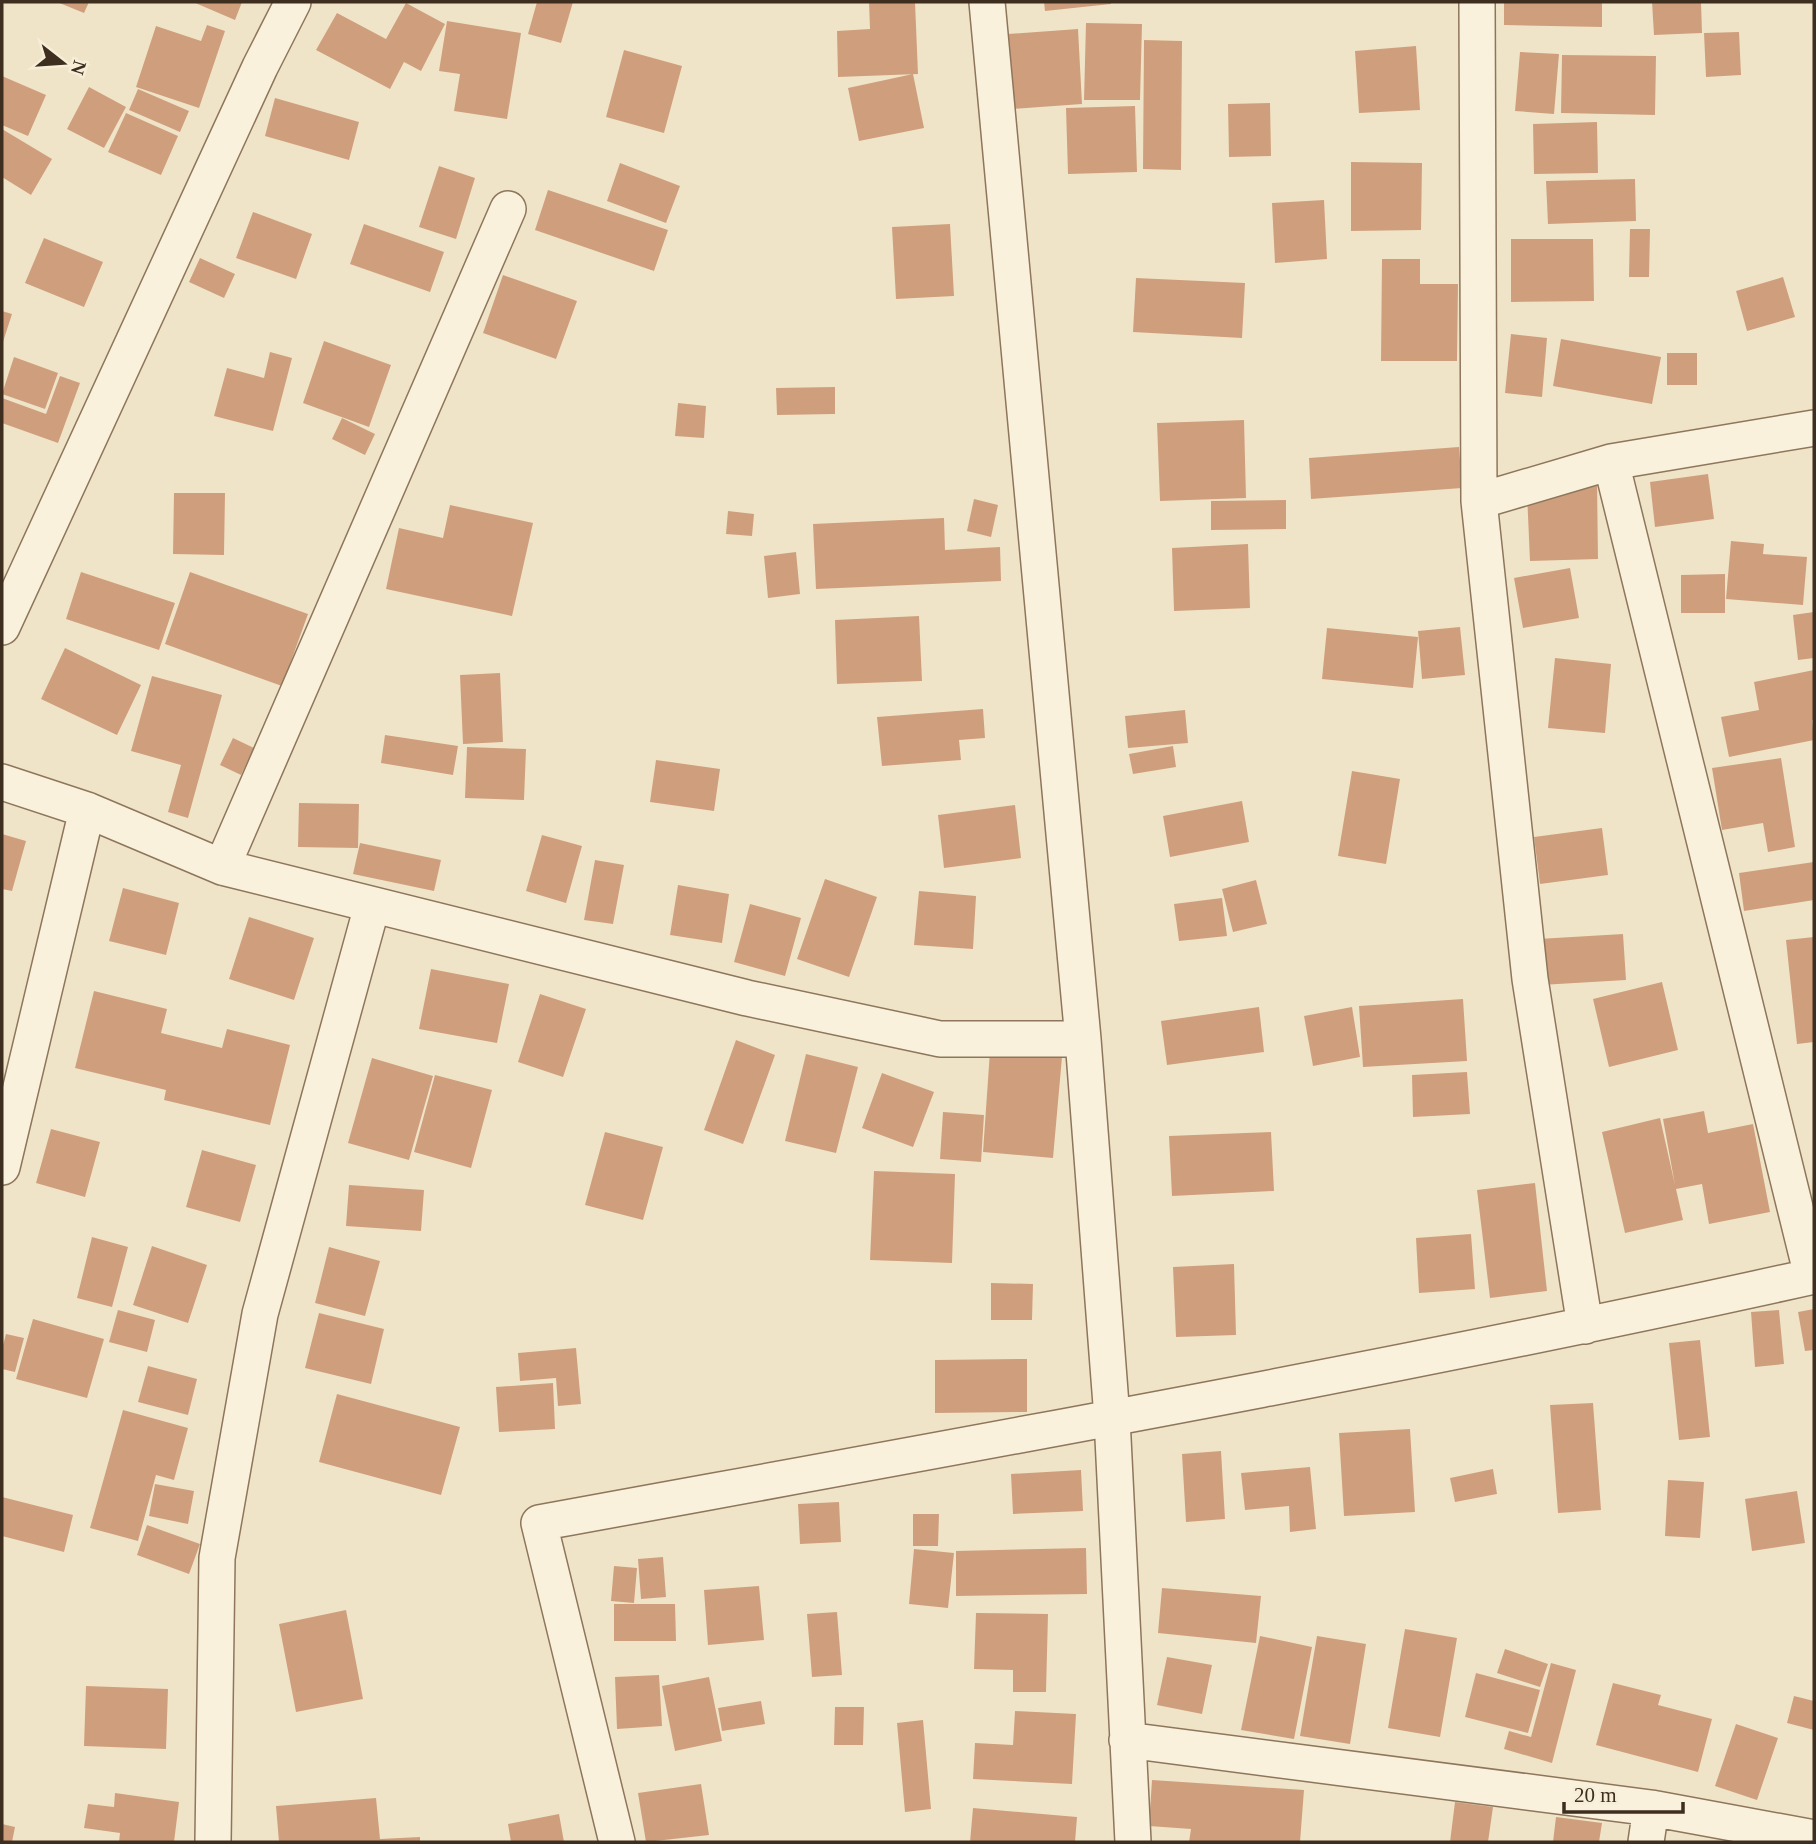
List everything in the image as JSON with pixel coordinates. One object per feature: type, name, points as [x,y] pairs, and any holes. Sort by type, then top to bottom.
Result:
[{"type":"street","points":[[2,627],[260,67],[293,2]]},
{"type":"street","points":[[987,2],[1083,1039],[1112,1418],[1133,1842]]},
{"type":"street","points":[[1477,2],[1479,501],[1530,979],[1585,1326]]},
{"type":"street","points":[[222,867],[508,209]]},
{"type":"street","points":[[1479,501],[1611,461],[1814,428]]},
{"type":"street","points":[[617,1842],[539,1523],[1112,1418],[1585,1326],[1813,1276],[1611,461]]},
{"type":"street","points":[[2,782],[87,810],[222,867],[734,995],[940,1039],[1083,1039]]},
{"type":"street","points":[[2,1167],[87,810]]},
{"type":"street","points":[[212,1842],[217,1572],[220,1545],[260,1314],[372,906]]},
{"type":"street","points":[[1127,1740],[1651,1808],[1814,1838]]},
{"type":"street","points":[[1646,1842],[1651,1808]]},
{"type":"building","points":[[57,2],[89,2],[84,13]]},
{"type":"building","points":[[193,2],[242,2],[235,20]]},
{"type":"building","points":[[537,2],[573,2],[561,43],[528,34]]},
{"type":"building","points":[[869,2],[915,2],[918,74],[838,77],[837,31],[870,29]]},
{"type":"building","points":[[1044,2],[1111,2],[1111,4],[1045,11]]},
{"type":"building","points":[[1504,2],[1602,2],[1602,27],[1504,25]]},
{"type":"building","points":[[1652,2],[1701,2],[1702,33],[1654,35]]},
{"type":"building","points":[[406,3],[445,24],[421,71],[404,62],[390,89],[316,50],[337,13],[386,39]]},
{"type":"building","points":[[447,21],[521,33],[507,119],[454,111],[460,74],[439,71]]},
{"type":"building","points":[[1086,23],[1142,24],[1140,100],[1084,100]]},
{"type":"building","points":[[207,25],[225,31],[199,108],[136,87],[156,26],[201,41]]},
{"type":"building","points":[[1078,29],[1082,104],[1012,109],[1008,34]]},
{"type":"building","points":[[1739,32],[1741,75],[1706,77],[1704,33]]},
{"type":"building","points":[[1144,40],[1182,41],[1181,170],[1143,169]]},
{"type":"building","points":[[1416,46],[1420,110],[1359,113],[1355,51]]},
{"type":"building","points":[[624,50],[682,66],[664,133],[606,117]]},
{"type":"building","points":[[1520,52],[1559,54],[1554,114],[1515,111]]},
{"type":"building","points":[[1562,55],[1656,56],[1655,115],[1561,113]]},
{"type":"building","points":[[913,74],[924,128],[859,141],[848,88]]},
{"type":"building","points":[[2,76],[46,95],[28,136],[2,125]]},
{"type":"building","points":[[89,87],[126,107],[104,148],[67,129]]},
{"type":"building","points":[[138,89],[189,111],[180,132],[129,110]]},
{"type":"building","points":[[275,98],[359,122],[349,160],[265,136]]},
{"type":"building","points":[[1270,103],[1271,156],[1229,157],[1228,104]]},
{"type":"building","points":[[1135,106],[1137,172],[1068,174],[1066,108]]},
{"type":"building","points":[[126,113],[178,136],[161,175],[108,152]]},
{"type":"building","points":[[1597,122],[1598,173],[1534,174],[1533,124]]},
{"type":"building","points":[[2,129],[52,159],[31,195],[2,177]]},
{"type":"building","points":[[1351,162],[1422,163],[1421,230],[1351,231]]},
{"type":"building","points":[[620,163],[680,186],[666,223],[607,201]]},
{"type":"building","points":[[439,166],[475,178],[456,239],[419,227]]},
{"type":"building","points":[[1635,179],[1636,221],[1548,224],[1546,181]]},
{"type":"building","points":[[548,190],[668,230],[654,271],[535,230]]},
{"type":"building","points":[[1324,200],[1327,259],[1275,263],[1272,203]]},
{"type":"building","points":[[253,212],[312,234],[296,279],[236,258]]},
{"type":"building","points":[[364,224],[444,252],[430,292],[350,264]]},
{"type":"building","points":[[950,224],[954,296],[896,299],[892,227]]},
{"type":"building","points":[[1630,229],[1650,229],[1649,277],[1629,277]]},
{"type":"building","points":[[44,238],[103,262],[84,307],[25,283]]},
{"type":"building","points":[[1511,239],[1593,239],[1594,301],[1511,302]]},
{"type":"building","points":[[200,258],[235,274],[224,298],[189,282]]},
{"type":"building","points":[[1382,259],[1420,259],[1420,284],[1458,284],[1457,361],[1381,361]]},
{"type":"building","points":[[503,275],[577,301],[556,359],[483,333]]},
{"type":"building","points":[[1783,277],[1795,317],[1747,331],[1736,291]]},
{"type":"building","points":[[1136,278],[1245,283],[1242,338],[1133,332]]},
{"type":"building","points":[[2,311],[12,314],[2,345]]},
{"type":"building","points":[[1511,334],[1547,338],[1542,397],[1505,393]]},
{"type":"building","points":[[1561,339],[1661,357],[1652,404],[1553,386]]},
{"type":"building","points":[[324,341],[391,365],[369,427],[303,403]]},
{"type":"building","points":[[270,352],[292,358],[273,431],[214,416],[227,368],[264,378]]},
{"type":"building","points":[[1667,353],[1697,353],[1697,385],[1667,385]]},
{"type":"building","points":[[14,357],[58,373],[45,409],[2,394]]},
{"type":"building","points":[[60,376],[80,383],[58,443],[2,423],[2,398],[46,414]]},
{"type":"building","points":[[835,387],[835,414],[777,415],[776,388]]},
{"type":"building","points":[[678,403],[706,406],[704,438],[675,436]]},
{"type":"building","points":[[342,418],[375,434],[365,455],[332,439]]},
{"type":"building","points":[[1244,420],[1246,498],[1160,501],[1157,423]]},
{"type":"building","points":[[1459,447],[1462,488],[1311,499],[1309,458]]},
{"type":"building","points":[[1708,474],[1714,519],[1655,527],[1650,482]]},
{"type":"building","points":[[1597,480],[1598,559],[1530,561],[1527,493]]},
{"type":"building","points":[[174,493],[225,493],[224,555],[173,554]]},
{"type":"building","points":[[974,499],[998,505],[991,537],[967,531]]},
{"type":"building","points":[[1286,500],[1286,529],[1211,530],[1211,501]]},
{"type":"building","points":[[450,505],[533,523],[512,616],[386,589],[399,528],[443,538]]},
{"type":"building","points":[[728,511],[754,514],[752,536],[726,534]]},
{"type":"building","points":[[944,518],[945,550],[1000,547],[1001,581],[816,589],[813,524]]},
{"type":"building","points":[[1731,541],[1764,544],[1763,554],[1807,557],[1803,605],[1726,599]]},
{"type":"building","points":[[1248,544],[1250,608],[1174,611],[1172,548]]},
{"type":"building","points":[[796,552],[800,594],[768,598],[764,556]]},
{"type":"building","points":[[1570,568],[1579,618],[1523,628],[1514,578]]},
{"type":"building","points":[[81,572],[175,603],[159,650],[66,619]]},
{"type":"building","points":[[190,572],[308,614],[282,686],[165,644]]},
{"type":"building","points":[[1725,574],[1725,613],[1681,613],[1681,575]]},
{"type":"building","points":[[1814,612],[1814,658],[1798,660],[1793,615]]},
{"type":"building","points":[[919,616],[922,681],[837,684],[835,620]]},
{"type":"building","points":[[1460,627],[1465,675],[1422,679],[1418,631]]},
{"type":"building","points":[[1327,628],[1418,637],[1413,688],[1322,679]]},
{"type":"building","points":[[65,648],[141,685],[117,735],[41,699]]},
{"type":"building","points":[[1555,658],[1611,664],[1605,733],[1548,728]]},
{"type":"building","points":[[1814,670],[1814,740],[1729,757],[1721,717],[1759,710],[1754,682]]},
{"type":"building","points":[[500,673],[503,742],[463,744],[460,675]]},
{"type":"building","points":[[152,676],[222,695],[188,818],[168,812],[181,765],[131,751]]},
{"type":"building","points":[[983,709],[985,738],[959,740],[961,760],[882,766],[877,717]]},
{"type":"building","points":[[1185,710],[1188,743],[1128,748],[1125,716]]},
{"type":"building","points":[[385,735],[458,746],[453,775],[381,763]]},
{"type":"building","points":[[233,738],[254,748],[241,775],[220,765]]},
{"type":"building","points":[[1173,746],[1176,767],[1133,774],[1129,754]]},
{"type":"building","points":[[467,747],[526,749],[524,800],[465,798]]},
{"type":"building","points":[[1781,758],[1795,847],[1768,852],[1763,823],[1722,830],[1712,768]]},
{"type":"building","points":[[656,760],[720,769],[714,811],[650,802]]},
{"type":"building","points":[[1352,771],[1400,779],[1386,864],[1338,856]]},
{"type":"building","points":[[1242,801],[1249,842],[1170,857],[1163,816]]},
{"type":"building","points":[[299,803],[359,804],[358,848],[298,847]]},
{"type":"building","points":[[1015,805],[1021,858],[944,868],[938,815]]},
{"type":"building","points":[[1602,828],[1608,875],[1540,884],[1534,837]]},
{"type":"building","points":[[2,834],[26,841],[12,891],[2,889]]},
{"type":"building","points":[[542,835],[582,846],[566,903],[526,891]]},
{"type":"building","points":[[360,843],[441,860],[434,891],[353,874]]},
{"type":"building","points":[[595,860],[624,865],[613,924],[584,920]]},
{"type":"building","points":[[1814,862],[1814,900],[1744,911],[1739,873]]},
{"type":"building","points":[[825,879],[877,897],[849,977],[797,959]]},
{"type":"building","points":[[1256,880],[1267,924],[1233,932],[1222,889]]},
{"type":"building","points":[[678,885],[729,894],[722,943],[670,935]]},
{"type":"building","points":[[123,888],[179,903],[166,955],[109,941]]},
{"type":"building","points":[[919,891],[976,896],[973,949],[914,945]]},
{"type":"building","points":[[1222,898],[1227,936],[1179,941],[1174,904]]},
{"type":"building","points":[[750,904],[801,918],[785,976],[734,962]]},
{"type":"building","points":[[249,917],[314,938],[294,1000],[229,979]]},
{"type":"building","points":[[1623,934],[1626,980],[1541,985],[1538,939]]},
{"type":"building","points":[[1814,937],[1814,1042],[1797,1044],[1786,940]]},
{"type":"building","points":[[431,969],[509,984],[497,1043],[419,1029]]},
{"type":"building","points":[[1662,982],[1678,1050],[1609,1067],[1593,999]]},
{"type":"building","points":[[94,991],[167,1009],[161,1033],[222,1048],[227,1029],[290,1045],[270,1125],[164,1100],[166,1090],[75,1068]]},
{"type":"building","points":[[540,994],[586,1009],[563,1077],[518,1062]]},
{"type":"building","points":[[1463,999],[1467,1061],[1363,1067],[1359,1006]]},
{"type":"building","points":[[1259,1007],[1264,1052],[1167,1065],[1161,1021]]},
{"type":"building","points":[[1352,1007],[1360,1057],[1313,1066],[1304,1016]]},
{"type":"building","points":[[736,1040],[775,1055],[743,1144],[704,1130]]},
{"type":"building","points":[[990,1051],[1062,1057],[1053,1158],[983,1152]]},
{"type":"building","points":[[806,1054],[858,1067],[836,1153],[785,1141]]},
{"type":"building","points":[[372,1058],[433,1076],[409,1160],[348,1143]]},
{"type":"building","points":[[1467,1072],[1470,1114],[1413,1117],[1412,1075]]},
{"type":"building","points":[[882,1073],[934,1092],[913,1147],[862,1128]]},
{"type":"building","points":[[435,1075],[492,1090],[471,1168],[414,1152]]},
{"type":"building","points":[[1704,1111],[1708,1133],[1753,1124],[1770,1212],[1709,1224],[1702,1184],[1676,1189],[1683,1220],[1625,1233],[1602,1132],[1660,1118],[1675,1185],[1663,1119]]},
{"type":"building","points":[[943,1112],[984,1115],[981,1162],[940,1159]]},
{"type":"building","points":[[51,1129],[100,1142],[85,1197],[36,1183]]},
{"type":"building","points":[[605,1132],[663,1147],[643,1220],[585,1205]]},
{"type":"building","points":[[1271,1132],[1274,1191],[1172,1196],[1169,1136]]},
{"type":"building","points":[[202,1150],[256,1165],[240,1222],[186,1207]]},
{"type":"building","points":[[874,1171],[955,1174],[952,1263],[870,1260]]},
{"type":"building","points":[[1535,1183],[1547,1291],[1490,1298],[1477,1190]]},
{"type":"building","points":[[349,1185],[424,1190],[421,1231],[346,1226]]},
{"type":"building","points":[[1471,1234],[1475,1289],[1419,1293],[1416,1238]]},
{"type":"building","points":[[92,1237],[128,1247],[112,1307],[77,1298]]},
{"type":"building","points":[[152,1246],[207,1265],[188,1323],[133,1305]]},
{"type":"building","points":[[329,1247],[380,1261],[365,1316],[315,1303]]},
{"type":"building","points":[[1234,1264],[1236,1335],[1176,1337],[1173,1267]]},
{"type":"building","points":[[991,1283],[1033,1284],[1032,1320],[991,1320]]},
{"type":"building","points":[[1814,1309],[1814,1350],[1805,1351],[1798,1312]]},
{"type":"building","points":[[118,1310],[155,1320],[147,1352],[109,1342]]},
{"type":"building","points":[[1779,1310],[1784,1364],[1755,1367],[1751,1312]]},
{"type":"building","points":[[319,1313],[384,1329],[371,1384],[305,1368]]},
{"type":"building","points":[[33,1319],[104,1339],[87,1398],[16,1379]]},
{"type":"building","points":[[6,1334],[24,1338],[15,1372],[2,1369],[2,1349]]},
{"type":"building","points":[[1700,1340],[1710,1437],[1679,1440],[1669,1343]]},
{"type":"building","points":[[576,1348],[581,1404],[558,1406],[556,1378],[520,1381],[518,1353]]},
{"type":"building","points":[[1027,1359],[1027,1412],[935,1413],[935,1360]]},
{"type":"building","points":[[148,1366],[197,1379],[188,1415],[138,1402]]},
{"type":"building","points":[[553,1383],[555,1429],[499,1432],[496,1387]]},
{"type":"building","points":[[337,1394],[460,1427],[441,1495],[319,1462]]},
{"type":"building","points":[[1593,1403],[1601,1510],[1558,1513],[1550,1405]]},
{"type":"building","points":[[123,1410],[188,1428],[174,1480],[156,1475],[138,1541],[90,1528]]},
{"type":"building","points":[[1410,1429],[1415,1512],[1344,1516],[1339,1433]]},
{"type":"building","points":[[1221,1451],[1225,1519],[1186,1522],[1182,1454]]},
{"type":"building","points":[[1310,1467],[1316,1529],[1290,1532],[1289,1506],[1245,1510],[1241,1473]]},
{"type":"building","points":[[1493,1469],[1497,1494],[1455,1502],[1450,1478]]},
{"type":"building","points":[[1081,1470],[1083,1511],[1013,1514],[1011,1474]]},
{"type":"building","points":[[1668,1480],[1704,1482],[1700,1538],[1665,1536]]},
{"type":"building","points":[[155,1484],[194,1491],[188,1524],[149,1516]]},
{"type":"building","points":[[1797,1491],[1805,1543],[1752,1551],[1745,1499]]},
{"type":"building","points":[[2,1497],[73,1515],[64,1552],[2,1536]]},
{"type":"building","points":[[839,1502],[841,1542],[800,1544],[798,1504]]},
{"type":"building","points":[[913,1514],[939,1514],[938,1546],[913,1546]]},
{"type":"building","points":[[147,1525],[200,1544],[189,1574],[137,1555]]},
{"type":"building","points":[[1086,1548],[1087,1594],[956,1596],[956,1551]]},
{"type":"building","points":[[914,1549],[954,1553],[948,1608],[909,1604]]},
{"type":"building","points":[[663,1557],[666,1597],[641,1599],[638,1559]]},
{"type":"building","points":[[614,1566],[637,1568],[634,1603],[611,1601]]},
{"type":"building","points":[[759,1586],[764,1640],[708,1645],[704,1590]]},
{"type":"building","points":[[1162,1588],[1261,1596],[1256,1643],[1158,1633]]},
{"type":"building","points":[[614,1604],[675,1604],[676,1641],[614,1641]]},
{"type":"building","points":[[346,1610],[363,1699],[296,1712],[279,1624]]},
{"type":"building","points":[[837,1612],[842,1675],[812,1677],[807,1614]]},
{"type":"building","points":[[976,1613],[1048,1614],[1046,1692],[1013,1692],[1013,1670],[974,1669]]},
{"type":"building","points":[[1405,1629],[1457,1638],[1440,1737],[1388,1728]]},
{"type":"building","points":[[1260,1636],[1312,1647],[1294,1739],[1241,1730]]},
{"type":"building","points":[[1317,1636],[1366,1644],[1350,1744],[1300,1736]]},
{"type":"building","points":[[1505,1649],[1548,1664],[1540,1687],[1497,1673]]},
{"type":"building","points":[[1167,1657],[1212,1665],[1202,1714],[1157,1705]]},
{"type":"building","points":[[1551,1663],[1576,1670],[1552,1763],[1504,1749],[1509,1731],[1531,1737]]},
{"type":"building","points":[[1476,1673],[1540,1690],[1528,1733],[1465,1717]]},
{"type":"building","points":[[659,1675],[662,1726],[617,1729],[615,1677]]},
{"type":"building","points":[[709,1677],[722,1741],[675,1751],[662,1686]]},
{"type":"building","points":[[1613,1683],[1661,1695],[1658,1705],[1712,1719],[1698,1772],[1596,1745]]},
{"type":"building","points":[[86,1686],[168,1689],[166,1749],[84,1746]]},
{"type":"building","points":[[1794,1696],[1814,1701],[1814,1730],[1787,1723]]},
{"type":"building","points":[[761,1701],[765,1724],[722,1731],[718,1708]]},
{"type":"building","points":[[835,1707],[864,1707],[863,1745],[834,1745]]},
{"type":"building","points":[[1015,1711],[1076,1714],[1072,1784],[973,1779],[975,1743],[1013,1745]]},
{"type":"building","points":[[923,1720],[931,1809],[905,1812],[897,1723]]},
{"type":"building","points":[[1736,1724],[1778,1738],[1757,1800],[1715,1786]]},
{"type":"building","points":[[1152,1780],[1304,1790],[1300,1842],[1189,1842],[1191,1829],[1149,1826]]},
{"type":"building","points":[[701,1784],[709,1835],[646,1842],[638,1793]]},
{"type":"building","points":[[115,1793],[179,1802],[174,1842],[119,1842],[120,1833],[84,1828],[88,1804],[114,1807]]},
{"type":"building","points":[[376,1798],[380,1839],[420,1837],[420,1842],[279,1842],[276,1806]]},
{"type":"building","points":[[1455,1802],[1493,1807],[1488,1842],[1450,1842]]},
{"type":"building","points":[[973,1808],[1077,1817],[1075,1842],[970,1842]]},
{"type":"building","points":[[559,1814],[564,1842],[511,1842],[508,1824]]},
{"type":"building","points":[[1556,1817],[1602,1823],[1599,1842],[1553,1842]]},
{"type":"building","points":[[2,1824],[15,1827],[12,1842],[2,1842]]}]
